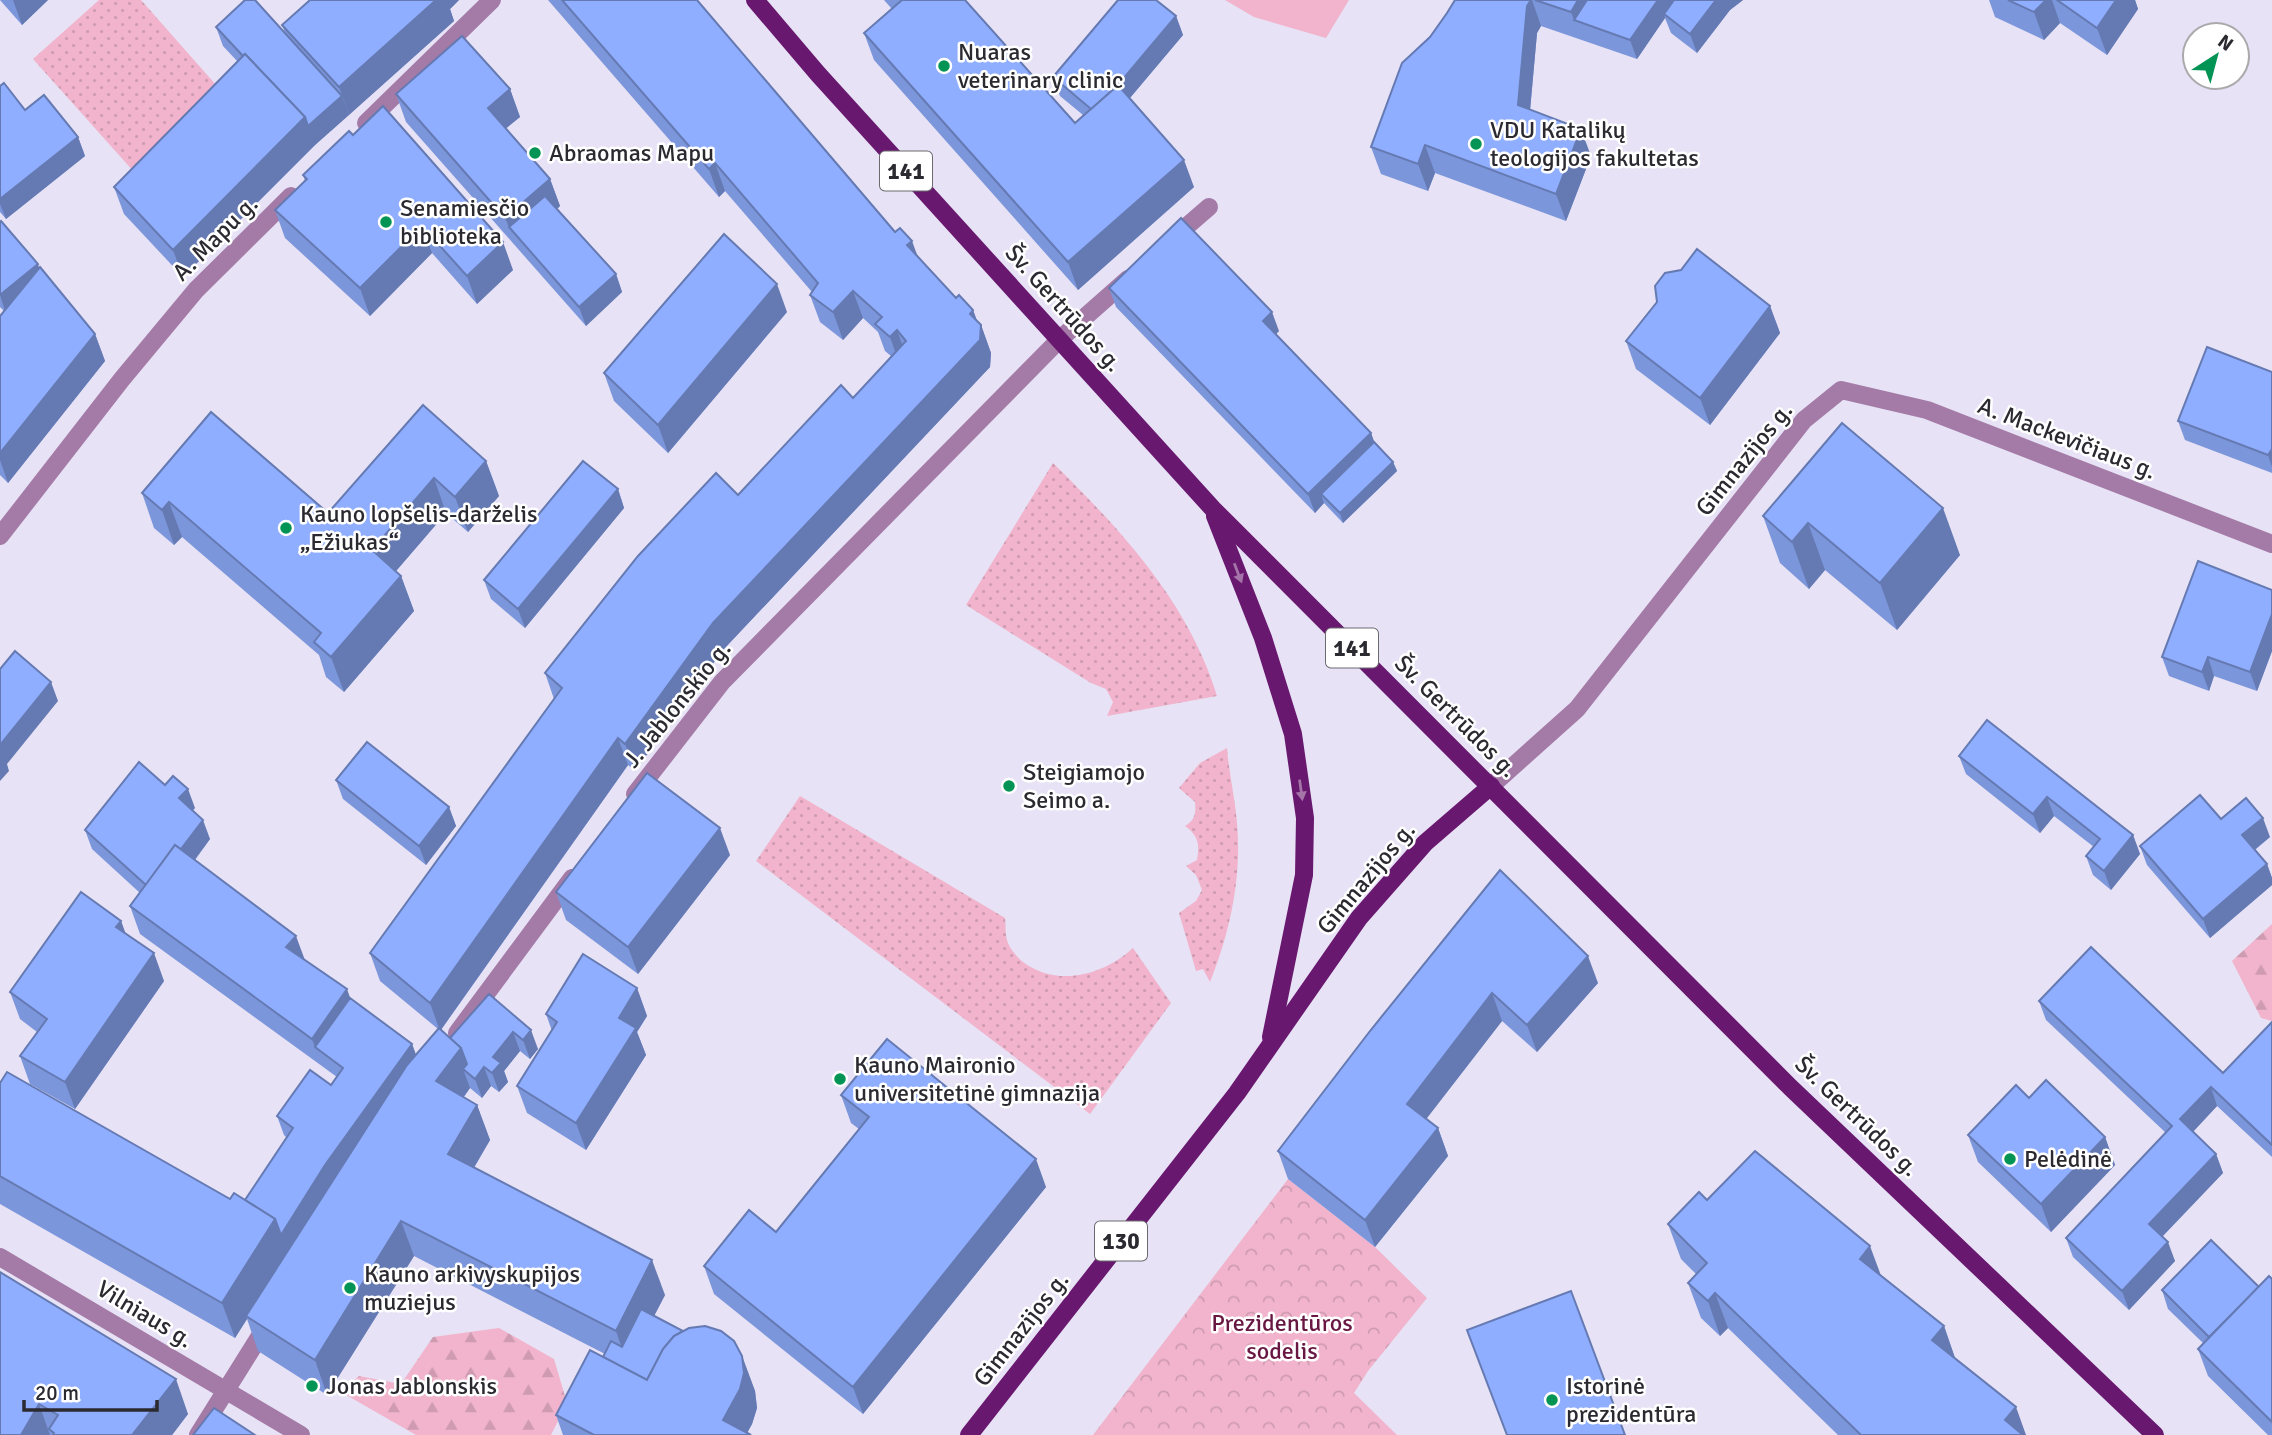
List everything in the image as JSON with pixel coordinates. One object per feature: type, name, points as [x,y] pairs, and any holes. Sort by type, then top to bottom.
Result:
[{"type":"main road","name":"Šv. Gertrūdos g.","points":[[755,0],[818,75],[1213,509],[1790,1087],[2155,1435]]},
{"type":"main road","points":[[1213,509],[1263,638],[1293,734],[1305,818],[1304,874],[1270,1045]]},
{"type":"main road","name":"Gimnazijos g.","points":[[969,1435],[1222,1112],[1359,919],[1425,843],[1491,786]]},
{"type":"street","points":[[356,132],[492,0]]},
{"type":"street","name":"A. Mapu g.","points":[[0,536],[122,379],[196,290],[300,188]]},
{"type":"street","points":[[1162,248],[1209,207]]},
{"type":"street","name":"J. Jablonskio g.","points":[[626,806],[722,682],[1060,339],[1142,266]]},
{"type":"street","name":"A. Mackevičiaus g.","points":[[1841,390],[1927,410],[2272,544]]},
{"type":"street","name":"Gimnazijos g.","points":[[1491,786],[1577,709],[1804,420],[1841,390]]},
{"type":"street","points":[[447,1046],[586,860]]},
{"type":"street","name":"Vilniaus g.","points":[[0,1257],[301,1435]]},
{"type":"street","points":[[198,1435],[279,1304]]},
{"type":"green space","points":[[99,0],[141,0],[224,94],[135,173],[33,59]]},
{"type":"green space","points":[[1225,0],[1349,0],[1326,38],[1254,17]]},
{"type":"green space","points":[[1053,463],[1127,542],[1171,599],[1205,662],[1217,696],[1107,716],[1113,702],[1106,689],[1091,683],[966,605]]},
{"type":"green space","points":[[1227,748],[1237,823],[1238,864],[1229,924],[1210,982],[1203,969],[1196,971],[1179,913],[1196,901],[1202,890],[1196,875],[1186,866],[1197,860],[1198,854],[1195,836],[1185,826],[1194,816],[1195,802],[1179,788],[1200,763]]},
{"type":"green space","points":[[800,796],[1005,918],[1009,946],[1021,960],[1036,970],[1050,975],[1080,975],[1108,965],[1133,948],[1171,1003],[1090,1114],[756,861]]},
{"type":"green space","points":[[2272,924],[2272,1021],[2261,1018],[2232,961]]},
{"type":"green space","name":"Prezidentūros sodelis","points":[[1288,1179],[1375,1247],[1427,1298],[1368,1371],[1354,1393],[1397,1435],[1093,1435]]},
{"type":"green space","points":[[499,1328],[554,1359],[567,1403],[551,1435],[416,1435],[341,1392],[359,1376],[401,1384],[433,1337]]},
{"type":"building","points":[[245,0],[255,0],[342,96],[308,126],[305,117],[216,27]]},
{"type":"building","points":[[310,0],[436,0],[339,87],[282,25]]},
{"type":"building","points":[[562,0],[697,0],[895,232],[900,228],[912,241],[907,245],[956,298],[959,295],[973,310],[970,314],[981,325],[980,340],[713,623],[625,744],[618,738],[430,1003],[370,953],[562,688],[545,673],[638,556],[716,473],[738,495],[841,385],[853,398],[906,341],[897,330],[890,337],[875,324],[882,317],[853,291],[833,312],[810,295],[818,283],[715,163],[709,169]]},
{"type":"building","points":[[902,0],[965,0],[1075,123],[1118,85],[1184,160],[1068,262],[864,33]]},
{"type":"building","points":[[1118,0],[1156,0],[1176,16],[1118,85],[1091,109],[1053,77]]},
{"type":"building","points":[[1455,0],[1531,0],[1527,6],[1518,105],[1581,129],[1556,194],[1425,145],[1418,164],[1371,147],[1402,63],[1430,37]]},
{"type":"building","points":[[1535,0],[1578,0],[1571,12]]},
{"type":"building","points":[[1587,0],[1658,0],[1630,40],[1574,20]]},
{"type":"building","points":[[1674,0],[1716,0],[1690,34],[1664,14]]},
{"type":"building","points":[[2008,0],[2046,0],[2034,12]]},
{"type":"building","points":[[2057,0],[2116,0],[2097,28]]},
{"type":"building","points":[[462,36],[510,89],[488,108],[550,179],[505,218],[396,94]]},
{"type":"building","points":[[245,54],[305,117],[173,250],[114,187]]},
{"type":"building","points":[[4,83],[25,110],[44,95],[78,137],[0,199],[0,86]]},
{"type":"building","name":"Senamiesčio biblioteka","points":[[383,106],[503,242],[467,276],[422,226],[360,288],[275,210],[307,179],[303,175],[349,131],[353,135]]},
{"type":"building","points":[[545,196],[616,274],[579,307],[509,227]]},
{"type":"building","points":[[1181,218],[1272,312],[1263,321],[1371,433],[1308,494],[1109,288]]},
{"type":"building","points":[[0,222],[38,264],[0,295]]},
{"type":"building","points":[[724,234],[777,284],[658,425],[604,373]]},
{"type":"building","points":[[1697,249],[1770,306],[1700,398],[1626,341],[1657,302],[1655,286],[1665,273],[1681,270]]},
{"type":"building","points":[[40,267],[95,334],[0,453],[0,316]]},
{"type":"building","points":[[2207,347],[2272,372],[2272,449],[2268,455],[2178,421]]},
{"type":"building","points":[[423,405],[486,461],[455,497],[434,478],[372,550],[401,576],[331,657],[314,642],[321,633],[169,502],[162,510],[142,493],[211,412],[328,513]]},
{"type":"building","points":[[1842,423],[1943,508],[1880,583],[1808,523],[1792,542],[1763,516]]},
{"type":"building","points":[[1374,442],[1393,462],[1340,513],[1321,494]]},
{"type":"building","points":[[583,461],[618,489],[518,609],[484,580]]},
{"type":"building","points":[[2198,561],[2272,590],[2272,614],[2250,672],[2208,657],[2202,672],[2162,657]]},
{"type":"building","points":[[15,651],[51,682],[0,745],[0,669]]},
{"type":"building","points":[[1987,720],[2133,835],[2104,871],[2086,856],[2100,839],[2047,797],[2033,814],[1959,756]]},
{"type":"building","points":[[367,742],[449,807],[419,846],[336,780]]},
{"type":"building","points":[[139,762],[165,785],[173,776],[188,789],[179,798],[203,820],[181,849],[175,845],[146,885],[85,830]]},
{"type":"building","points":[[647,773],[720,828],[628,947],[556,892]]},
{"type":"building","points":[[2200,795],[2221,819],[2246,798],[2263,818],[2242,835],[2267,864],[2203,919],[2140,846]]},
{"type":"building","points":[[175,845],[296,936],[286,947],[347,989],[312,1039],[130,906]]},
{"type":"building","points":[[1500,870],[1588,956],[1527,1025],[1492,993],[1407,1104],[1438,1128],[1365,1220],[1278,1151],[1370,1031]]},
{"type":"building","points":[[81,892],[121,921],[116,927],[154,953],[65,1082],[20,1056],[47,1019],[10,992]]},
{"type":"building","points":[[2091,947],[2223,1073],[2272,1022],[2272,1145],[2211,1087],[2180,1119],[2216,1154],[2149,1224],[2168,1242],[2122,1291],[2066,1238],[2172,1126],[2039,1001]]},
{"type":"building","points":[[583,954],[637,988],[619,1018],[636,1028],[576,1123],[517,1086],[557,1022],[546,1014]]},
{"type":"building","points":[[489,994],[531,1030],[523,1040],[513,1032],[493,1057],[501,1063],[492,1073],[484,1067],[475,1079],[463,1069],[467,1064],[461,1048],[450,1038]]},
{"type":"building","points":[[350,998],[412,1044],[325,1165],[281,1235],[275,1219],[245,1200],[293,1128],[277,1116],[310,1070],[331,1085],[343,1068],[315,1047]]},
{"type":"building","points":[[439,1028],[461,1048],[436,1081],[477,1105],[448,1154],[652,1260],[616,1331],[401,1221],[315,1360],[246,1316],[407,1065]]},
{"type":"building","points":[[887,1039],[1036,1159],[853,1387],[704,1266],[749,1210],[776,1232],[869,1117],[841,1095]]},
{"type":"building","points":[[7,1072],[230,1199],[234,1193],[275,1219],[222,1303],[0,1176],[0,1083]]},
{"type":"building","points":[[2046,1080],[2105,1137],[2041,1204],[1968,1135],[2016,1085],[2029,1098]]},
{"type":"building","points":[[1755,1151],[1870,1246],[1860,1259],[1944,1326],[1932,1340],[2016,1407],[2005,1420],[2023,1435],[1861,1435],[1715,1293],[1708,1301],[1688,1283],[1707,1263],[1668,1224],[1699,1192],[1707,1200]]},
{"type":"building","points":[[2211,1240],[2259,1287],[2209,1337],[2162,1290]]},
{"type":"building","points":[[0,1272],[176,1379],[132,1435],[53,1435],[49,1429],[58,1415],[39,1404],[21,1435],[0,1435]]},
{"type":"building","points":[[2269,1276],[2272,1279],[2272,1422],[2198,1349]]},
{"type":"building","name":"Istorinė prezidentūra","points":[[1571,1291],[1625,1435],[1507,1435],[1467,1330]]},
{"type":"building","points":[[641,1309],[683,1331],[674,1336],[663,1349],[647,1380],[603,1357],[611,1341],[622,1347]]},
{"type":"building","points":[[705,1326],[721,1331],[734,1341],[742,1356],[744,1373],[740,1389],[723,1420],[751,1435],[594,1435],[556,1415],[590,1350],[647,1380],[663,1349],[674,1336],[689,1328]]},
{"type":"building","points":[[214,1408],[255,1435],[193,1435]]},
{"type":"place","name":"Nuaras veterinary clinic","points":[[944,66]]},
{"type":"place","name":"VDU Katalikų teologijos fakultetas","points":[[1476,144]]},
{"type":"place","name":"Abraomas Mapu","points":[[535,153]]},
{"type":"place","name":"Senamiesčio biblioteka","points":[[386,222]]},
{"type":"place","name":"Kauno lopšelis-darželis „Ežiukas“","points":[[286,528]]},
{"type":"place","name":"Steigiamojo Seimo a.","points":[[1009,786]]},
{"type":"place","name":"Kauno Maironio universitetinė gimnazija","points":[[840,1079]]},
{"type":"place","name":"Pelėdinė","points":[[2010,1159]]},
{"type":"place","name":"Kauno arkivyskupijos muziejus","points":[[350,1288]]},
{"type":"place","name":"Jonas Jablonskis","points":[[312,1386]]},
{"type":"place","name":"Istorinė prezidentūra","points":[[1552,1400]]}]
